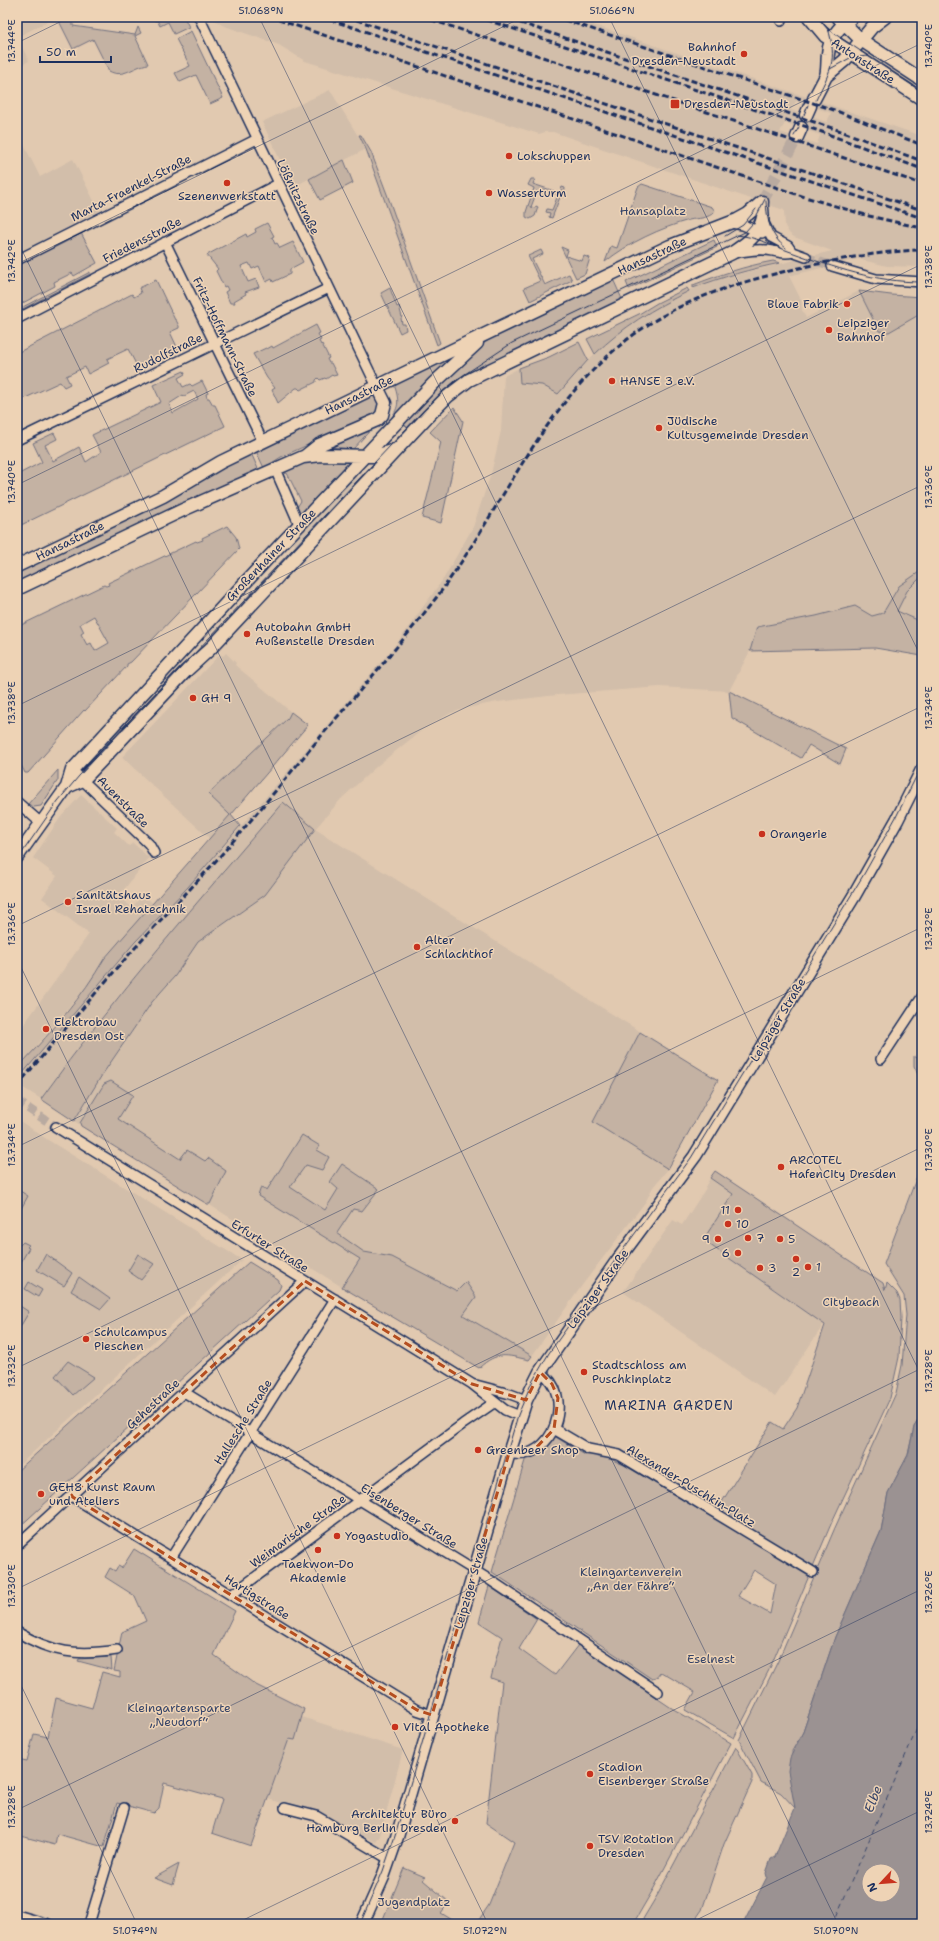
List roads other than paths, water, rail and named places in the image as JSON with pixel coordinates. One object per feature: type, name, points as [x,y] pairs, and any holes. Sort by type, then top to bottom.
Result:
[{"type":"main road","name":"Antonstraße","points":[[809,17],[825,36],[922,99]]},
{"type":"main road","points":[[810,107],[826,76],[851,54],[872,27],[884,17]]},
{"type":"main road","name":"Antonstraße","points":[[845,19],[861,40],[922,80]]},
{"type":"main road","points":[[826,76],[828,52],[831,40],[845,19]]},
{"type":"main road","name":"Hansastraße","points":[[17,566],[163,496],[222,462],[261,437],[377,387],[664,249],[748,214],[762,202],[760,226],[752,238],[732,253],[469,380],[448,396],[399,448],[382,455],[364,457],[321,455],[303,457],[185,508],[17,589]]},
{"type":"main road","name":"Großenhainer Straße","points":[[17,857],[67,787],[72,770],[196,635],[434,383],[489,334]]},
{"type":"main road","points":[[303,457],[319,445],[377,420],[382,415],[385,404],[377,387]]},
{"type":"main road","name":"Großenhainer Straße","points":[[67,787],[83,780],[186,671],[211,648],[399,448]]},
{"type":"main road","name":"Leipziger Straße","points":[[362,1924],[389,1859],[474,1570],[526,1400],[540,1372],[617,1261],[692,1161],[854,896],[897,820],[922,770]]},
{"type":"street","name":"Lößnitzstraße","points":[[199,17],[278,184],[377,387]]},
{"type":"street","name":"Marta-Fraenkel-Straße","points":[[17,260],[257,138]]},
{"type":"street","name":"Friedensstraße","points":[[17,319],[278,184]]},
{"type":"street","points":[[726,223],[760,226],[771,237],[788,246],[792,252],[806,257]]},
{"type":"street","name":"Fritz-Hoffmann-Straße","points":[[165,242],[261,437]]},
{"type":"street","points":[[732,253],[757,249],[765,249],[787,254],[792,252]]},
{"type":"street","points":[[832,266],[876,279],[922,282]]},
{"type":"street","name":"Rudolfstraße","points":[[17,440],[329,288]]},
{"type":"street","points":[[275,469],[300,526]]},
{"type":"street","name":"Auenstraße","points":[[72,770],[149,844],[154,853]]},
{"type":"street","points":[[17,802],[41,823]]},
{"type":"street","points":[[882,1059],[922,997]]},
{"type":"street","name":"Erfurter Straße","points":[[56,1127],[472,1384],[505,1410],[520,1416]]},
{"type":"street","name":"Gehestraße","points":[[17,1546],[305,1281]]},
{"type":"street","name":"Hallesche Straße","points":[[171,1558],[335,1299]]},
{"type":"street","points":[[509,1453],[516,1454],[533,1450],[549,1437],[554,1429],[558,1414],[558,1398],[552,1384],[540,1372]]},
{"type":"street","name":"Erfurter Straße","points":[[472,1384],[510,1394],[526,1400]]},
{"type":"street","name":"Eisenberger Straße","points":[[184,1392],[474,1570],[658,1692]]},
{"type":"street","name":"Weimarische Straße","points":[[231,1595],[495,1402]]},
{"type":"street","name":"Alexander-Puschkin-Platz","points":[[554,1429],[588,1449],[619,1455],[813,1572]]},
{"type":"street","name":"Hartigstraße","points":[[71,1496],[417,1710],[432,1715]]},
{"type":"street","points":[[17,1632],[32,1641],[59,1651],[82,1654],[117,1650]]},
{"type":"street","points":[[89,1924],[124,1808]]},
{"type":"street","points":[[285,1808],[316,1816],[389,1859]]},
{"type":"street","points":[[17,1916],[48,1924]]},
{"type":"water","name":"Elbe","points":[[922,1414],[922,1918],[919,1924],[743,1924],[767,1877],[766,1873],[771,1859],[775,1857],[795,1808],[788,1771],[790,1758],[803,1732],[835,1637],[881,1531],[888,1493],[908,1455],[914,1427]]},
{"type":"tunnel","points":[[762,202],[797,137]]},
{"type":"tunnel","points":[[806,257],[832,266]]},
{"type":"tunnel","points":[[17,1101],[56,1127]]},
{"type":"tram line","points":[[820,17],[824,25],[835,34],[922,92]]},
{"type":"tram line","points":[[816,100],[831,66],[832,49],[828,28]]},
{"type":"tram line","points":[[830,69],[850,58],[868,56]]},
{"type":"tram line","points":[[804,115],[808,105]]},
{"type":"tram line","points":[[794,136],[799,127]]},
{"type":"tram line","points":[[17,860],[58,801],[79,776],[424,410],[456,380],[512,343],[745,232],[753,223],[765,199]]},
{"type":"tram line","points":[[766,201],[770,227],[776,238],[786,248]]},
{"type":"tram line","points":[[725,236],[743,225],[756,209]]},
{"type":"tram line","points":[[736,235],[757,239],[855,273],[888,280],[922,282]]},
{"type":"tram line","points":[[360,1924],[383,1871],[395,1836],[518,1415],[531,1384],[549,1353],[691,1158],[864,874],[896,817],[922,765]]},
{"type":"railway","points":[[270,17],[805,197],[869,216],[922,228]]},
{"type":"railway","points":[[322,17],[922,218]]},
{"type":"railway","points":[[348,17],[922,210]]},
{"type":"railway","points":[[423,17],[922,184]]},
{"type":"railway","points":[[478,17],[822,132],[922,169]]},
{"type":"railway","points":[[503,17],[838,130],[922,161]]},
{"type":"railway","points":[[556,17],[834,110],[922,145]]},
{"type":"railway","points":[[17,1086],[134,949],[228,847],[411,630],[460,564],[549,423],[574,391],[603,361],[636,333],[655,320],[696,299],[718,291],[762,277],[822,263],[879,253],[922,250]]},
{"type":"place","name":"Bahnhof Dresden-Neustadt","points":[[744,54]]},
{"type":"place","name":"Dresden-Neustadt","points":[[675,104]]},
{"type":"place","name":"Lokschuppen","points":[[509,156]]},
{"type":"place","name":"Szenenwerkstatt","points":[[227,183]]},
{"type":"place","name":"Wasserturm","points":[[489,193]]},
{"type":"place","name":"Blaue Fabrik","points":[[847,304]]},
{"type":"place","name":"Leipziger Bahnhof","points":[[829,330]]},
{"type":"place","name":"HANSE 3 e.V.","points":[[612,381]]},
{"type":"place","name":"Jüdische Kultusgemeinde Dresden","points":[[659,428]]},
{"type":"place","name":"Autobahn GmbH Außenstelle Dresden","points":[[247,634]]},
{"type":"place","name":"GH 9","points":[[193,698]]},
{"type":"place","name":"Orangerie","points":[[762,834]]},
{"type":"place","name":"Sanitätshaus Israel Rehatechnik","points":[[68,902]]},
{"type":"place","name":"Alter Schlachthof","points":[[417,947]]},
{"type":"place","name":"Elektrobau Dresden Ost","points":[[46,1029]]},
{"type":"place","name":"ARCOTEL HafenCity Dresden","points":[[781,1167]]},
{"type":"place","name":"11","points":[[738,1210]]},
{"type":"place","name":"10","points":[[728,1224]]},
{"type":"place","name":"7","points":[[748,1238]]},
{"type":"place","name":"9","points":[[718,1239]]},
{"type":"place","name":"5","points":[[780,1239]]},
{"type":"place","name":"6","points":[[738,1253]]},
{"type":"place","name":"2","points":[[796,1259]]},
{"type":"place","name":"1","points":[[808,1267]]},
{"type":"place","name":"3","points":[[760,1268]]},
{"type":"place","name":"Schulcampus Pieschen","points":[[86,1339]]},
{"type":"place","name":"Stadtschloss am Puschkinplatz","points":[[584,1372]]},
{"type":"place","name":"Greenbeer Shop","points":[[478,1450]]},
{"type":"place","name":"GEH8 Kunst Raum und Ateliers","points":[[41,1494]]},
{"type":"place","name":"Yogastudio","points":[[337,1536]]},
{"type":"place","name":"Taekwon-Do Akademie","points":[[318,1550]]},
{"type":"place","name":"Vital Apotheke","points":[[395,1727]]},
{"type":"place","name":"Stadion Eisenberger Straße","points":[[590,1774]]},
{"type":"place","name":"Architektur Büro Hamburg Berlin Dresden","points":[[455,1821]]},
{"type":"place","name":"TSV Rotation Dresden","points":[[590,1846]]},
{"type":"district","name":"MARINA GARDEN","points":[[669,1405]]},
{"type":"park label","name":"Hansaplatz","points":[[653,211]]},
{"type":"park label","name":"Citybeach","points":[[851,1302]]},
{"type":"park label","name":"Kleingartenverein „An der Fähre“","points":[[631,1579]]},
{"type":"park label","name":"Eselnest","points":[[711,1659]]},
{"type":"park label","name":"Kleingartensparte „Neudorf“","points":[[179,1715]]},
{"type":"park label","name":"Jugendplatz","points":[[414,1902]]}]
